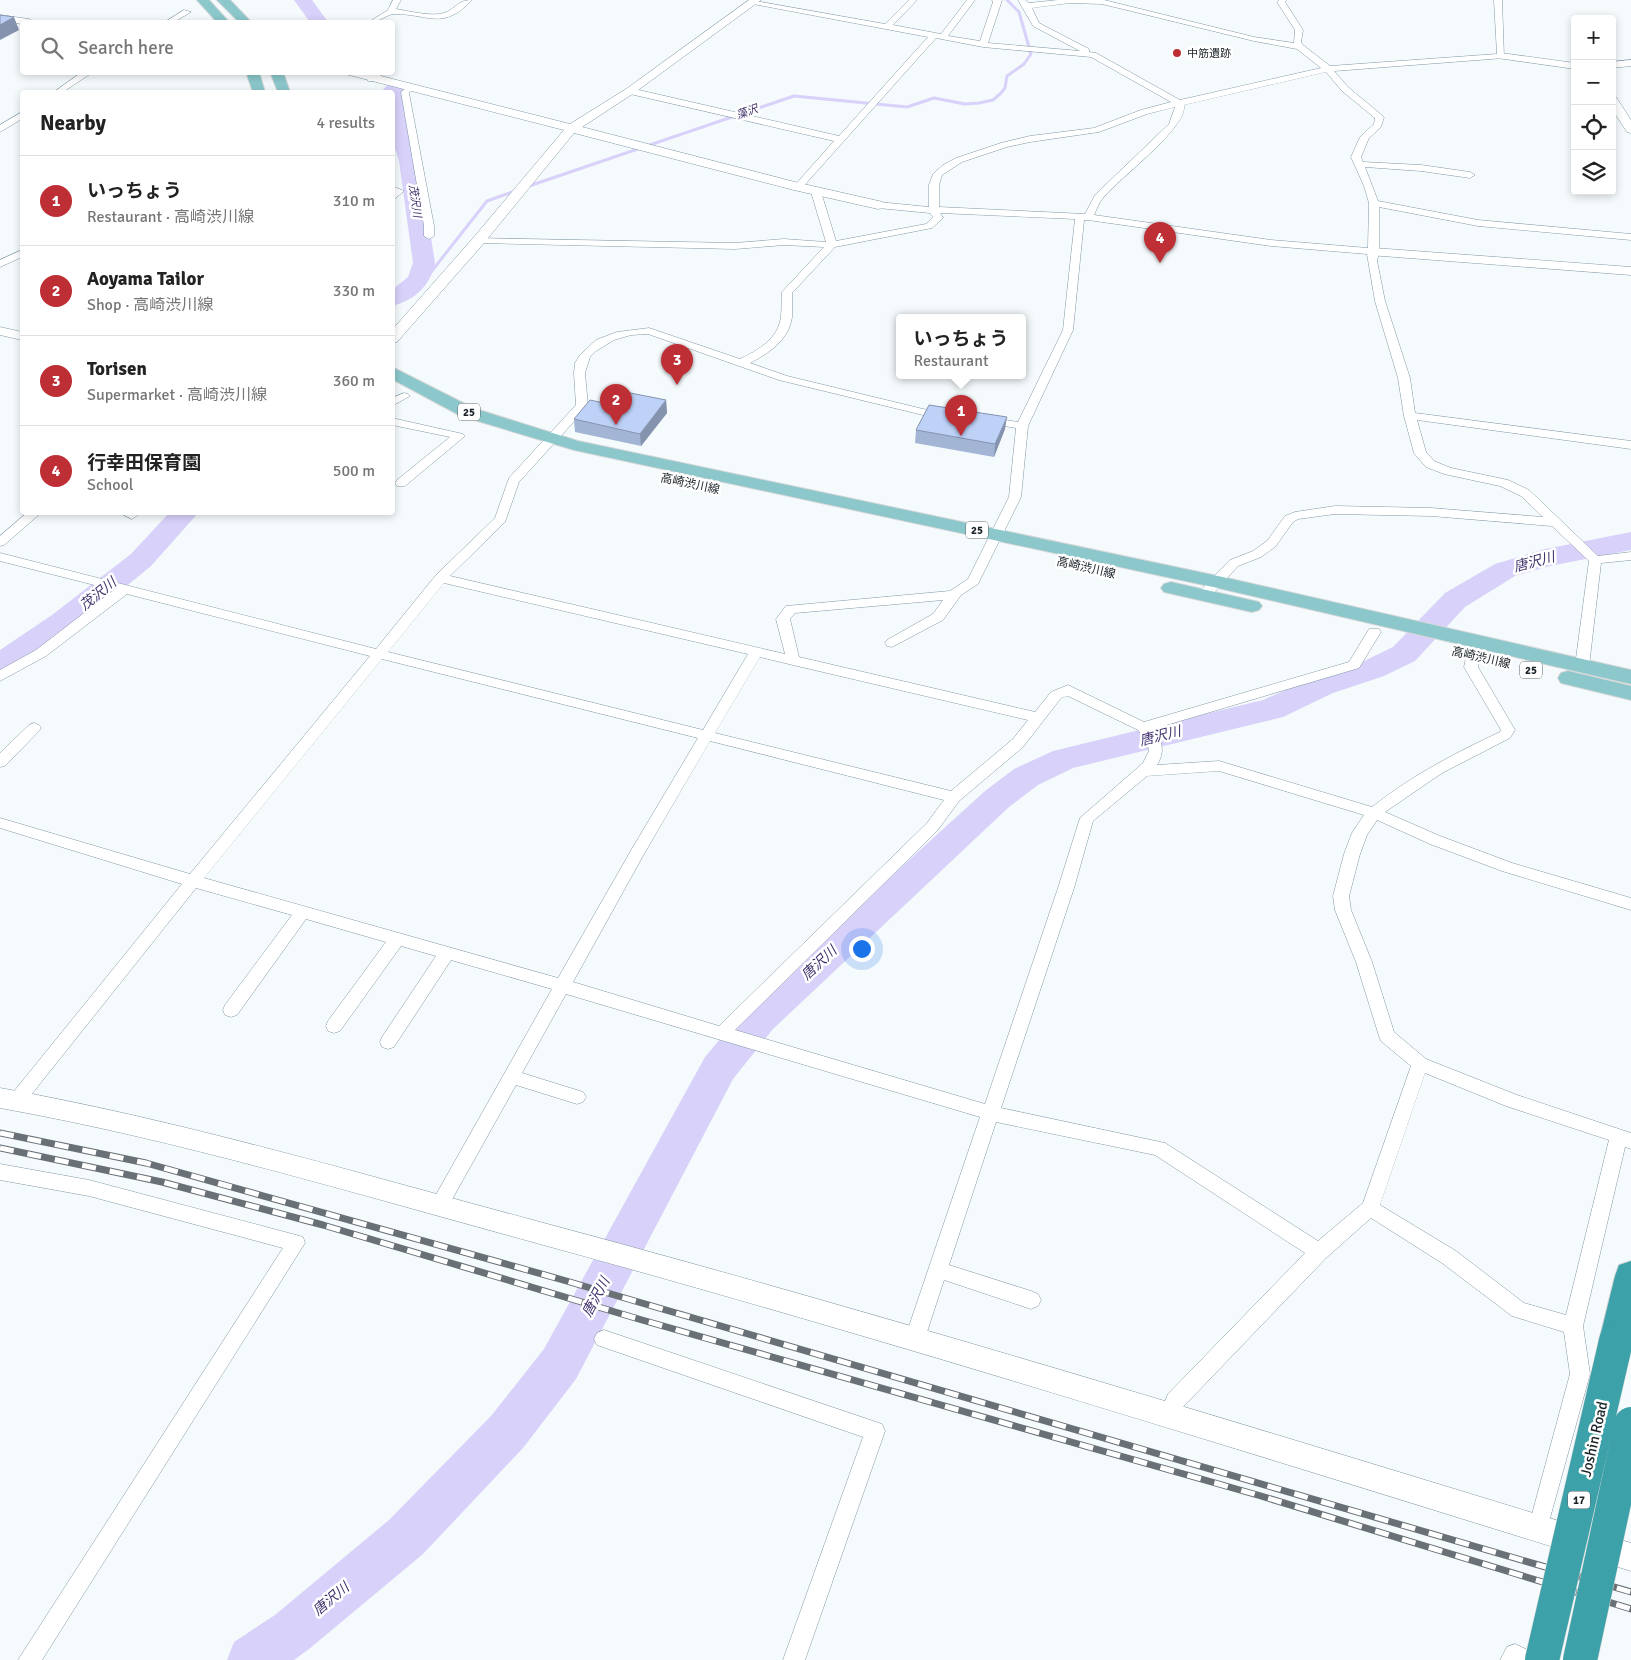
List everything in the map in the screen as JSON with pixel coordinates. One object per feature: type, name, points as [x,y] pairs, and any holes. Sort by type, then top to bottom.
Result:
[{"type":"highway","name":"Joshin Road","points":[[1542,1660],[1631,1276]]},
{"type":"highway","points":[[1580,1660],[1631,1424]]},
{"type":"main road","points":[[203,0],[221,20]]},
{"type":"main road","points":[[223,0],[243,20]]},
{"type":"main road","points":[[253,75],[258,90]]},
{"type":"main road","points":[[277,75],[283,90]]},
{"type":"main road","name":"25","points":[[395,374],[467,412],[546,445]]},
{"type":"main road","name":"25","points":[[396,396],[474,430],[546,445]]},
{"type":"main road","name":"高崎渋川線","points":[[546,445],[994,541],[1218,582],[1389,631]]},
{"type":"main road","name":"高崎渋川線","points":[[994,541],[1204,596],[1582,666],[1631,677]]},
{"type":"main road","name":"高崎渋川線","points":[[1435,640],[1472,656],[1631,693]]},
{"type":"street","points":[[391,12],[397,0]]},
{"type":"street","points":[[377,20],[391,12],[438,16],[448,15],[468,0]]},
{"type":"street","points":[[887,28],[913,0]]},
{"type":"street","points":[[798,187],[839,139],[971,0]]},
{"type":"street","points":[[983,44],[998,0],[996,0]]},
{"type":"street","points":[[1283,0],[1281,2],[1298,30],[1297,42],[1300,47],[1380,117],[1378,125],[1365,137],[1356,158],[1369,186],[1374,203],[1374,252],[1372,261],[1380,301],[1404,378],[1410,416],[1420,452],[1430,464],[1448,471],[1514,486],[1525,493],[1595,560],[1631,556]]},
{"type":"street","points":[[1498,0],[1501,56]]},
{"type":"street","points":[[395,336],[479,240],[571,129],[630,91],[754,1],[937,37],[983,44],[1094,55]]},
{"type":"street","points":[[892,643],[938,617],[954,595],[973,581],[1015,497],[1022,426],[1068,330],[1084,217],[1098,197],[1173,125],[1180,109],[1178,103],[1036,24],[1024,3],[1102,2],[1254,39],[1300,47]]},
{"type":"street","points":[[173,20],[187,12]]},
{"type":"street","points":[[0,18],[20,21]]},
{"type":"street","points":[[479,240],[735,246],[784,242],[832,245],[866,236],[929,226],[938,218],[934,210],[934,185],[938,174],[958,160],[1030,139],[1096,130],[1144,112],[1178,103],[1328,70],[1379,64],[1501,56],[1571,65]]},
{"type":"street","points":[[1616,65],[1631,63]]},
{"type":"street","points":[[61,90],[84,75]]},
{"type":"street","points":[[376,76],[411,87],[816,192],[878,205],[934,210],[1084,217],[1271,243],[1631,271]]},
{"type":"street","points":[[411,87],[405,92],[426,207],[429,236]]},
{"type":"street","points":[[630,91],[839,139]]},
{"type":"street","points":[[1616,104],[1627,117],[1631,129]]},
{"type":"street","points":[[0,118],[18,122]]},
{"type":"street","points":[[0,129],[18,122]]},
{"type":"street","points":[[1358,164],[1421,168],[1470,175]]},
{"type":"street","points":[[816,192],[832,245]]},
{"type":"street","points":[[1374,203],[1478,223],[1631,238]]},
{"type":"street","points":[[742,362],[762,352],[777,338],[786,321],[786,293],[832,245]]},
{"type":"street","points":[[0,264],[20,254]]},
{"type":"street","points":[[960,417],[923,412],[783,378],[742,362],[639,330],[624,333],[596,346],[583,358],[580,365],[582,406],[513,481],[501,519],[441,578],[193,881],[8,1099],[180,1134],[650,1262],[915,1338],[1631,1558]]},
{"type":"street","points":[[0,331],[20,336]]},
{"type":"street","points":[[1410,416],[1631,446]]},
{"type":"street","points":[[979,419],[1022,426]]},
{"type":"street","points":[[395,422],[459,436],[401,483]]},
{"type":"street","points":[[1204,596],[1234,563],[1257,554],[1271,544],[1289,519],[1295,516],[1335,510],[1431,512],[1554,522]]},
{"type":"street","points":[[0,542],[32,515]]},
{"type":"street","points":[[0,557],[379,654],[954,797]]},
{"type":"street","points":[[1582,666],[1595,560]]},
{"type":"street","points":[[441,578],[1039,718]]},
{"type":"street","points":[[0,676],[41,653],[122,589]]},
{"type":"street","points":[[793,661],[783,619],[791,609],[954,595]]},
{"type":"street","points":[[1143,727],[1354,665],[1389,631]]},
{"type":"street","points":[[439,1206],[638,851],[756,652]]},
{"type":"street","points":[[1472,656],[1471,667],[1508,730],[1506,735],[1463,754],[1396,795],[1374,813],[1360,834],[1352,854],[1341,896],[1343,910],[1364,962],[1388,1036],[1420,1064],[1512,1101],[1625,1139],[1572,1326],[1580,1374],[1538,1529]]},
{"type":"street","points":[[726,1034],[932,827],[954,797],[1018,743],[1056,695],[1068,690],[1143,727],[1157,745],[1154,758],[1144,771],[1087,818],[1066,888],[915,1338]]},
{"type":"street","points":[[0,762],[34,728]]},
{"type":"street","points":[[1144,771],[1219,766],[1374,813],[1435,840],[1507,867],[1631,904]]},
{"type":"street","points":[[0,823],[193,881],[564,986],[990,1113],[1159,1148],[1319,1252]]},
{"type":"street","points":[[230,1010],[303,912]]},
{"type":"street","points":[[334,1026],[397,939]]},
{"type":"street","points":[[388,1042],[447,953]]},
{"type":"street","points":[[1175,1401],[1319,1252],[1370,1208],[1420,1064]]},
{"type":"street","points":[[512,1077],[577,1097]]},
{"type":"street","points":[[0,1172],[89,1188],[296,1244],[30,1660]]},
{"type":"street","points":[[1370,1208],[1449,1257],[1519,1310],[1572,1326]]},
{"type":"street","points":[[938,1270],[1031,1300]]},
{"type":"street","points":[[604,1339],[875,1431],[794,1660]]},
{"type":"street","points":[[1511,1660],[1515,1655],[1524,1660]]},
{"type":"building","points":[[0,15],[14,17],[0,25]]},
{"type":"building","points":[[615,390],[666,400],[640,434],[574,419],[590,400],[604,403]]},
{"type":"building","points":[[929,405],[1007,417],[995,444],[916,430]]},
{"type":"waterway","name":"茂沢川","points":[[303,0],[318,20]]},
{"type":"waterway","name":"藻沢","points":[[526,187],[794,96],[907,107],[934,98],[965,104],[993,100],[1005,88],[1007,76],[1024,64],[1031,54],[1019,12],[1007,0]]},
{"type":"waterway","name":"茂沢川","points":[[395,98],[398,122],[409,161],[424,263],[420,275],[413,285],[395,297]]},
{"type":"waterway","name":"藻沢","points":[[431,272],[487,201],[518,190]]},
{"type":"waterway","name":"藻沢","points":[[422,274],[432,270]]},
{"type":"waterway","name":"茂沢川","points":[[0,664],[63,622],[141,560],[183,515]]},
{"type":"waterway","name":"唐沢川","points":[[252,1660],[292,1632],[406,1537],[507,1432],[560,1364],[719,1068],[760,1018],[997,799],[1026,777],[1064,759],[1272,709],[1322,686],[1373,669],[1404,654],[1455,600],[1505,570],[1545,558],[1631,541]]},
{"type":"railway","points":[[0,1133],[146,1163],[563,1280],[1631,1592]]},
{"type":"railway","points":[[0,1148],[162,1182],[323,1225],[642,1320],[1261,1496],[1631,1609]]},
{"type":"place","name":"中筋遺跡","points":[[1177,53]]},
{"type":"place","name":"行幸田保育園","points":[[1160,263]]},
{"type":"place","name":"Torisen","points":[[677,385]]},
{"type":"place","name":"Aoyama Tailor","points":[[616,425]]},
{"type":"place","name":"いっちょう","points":[[961,436]]}]
